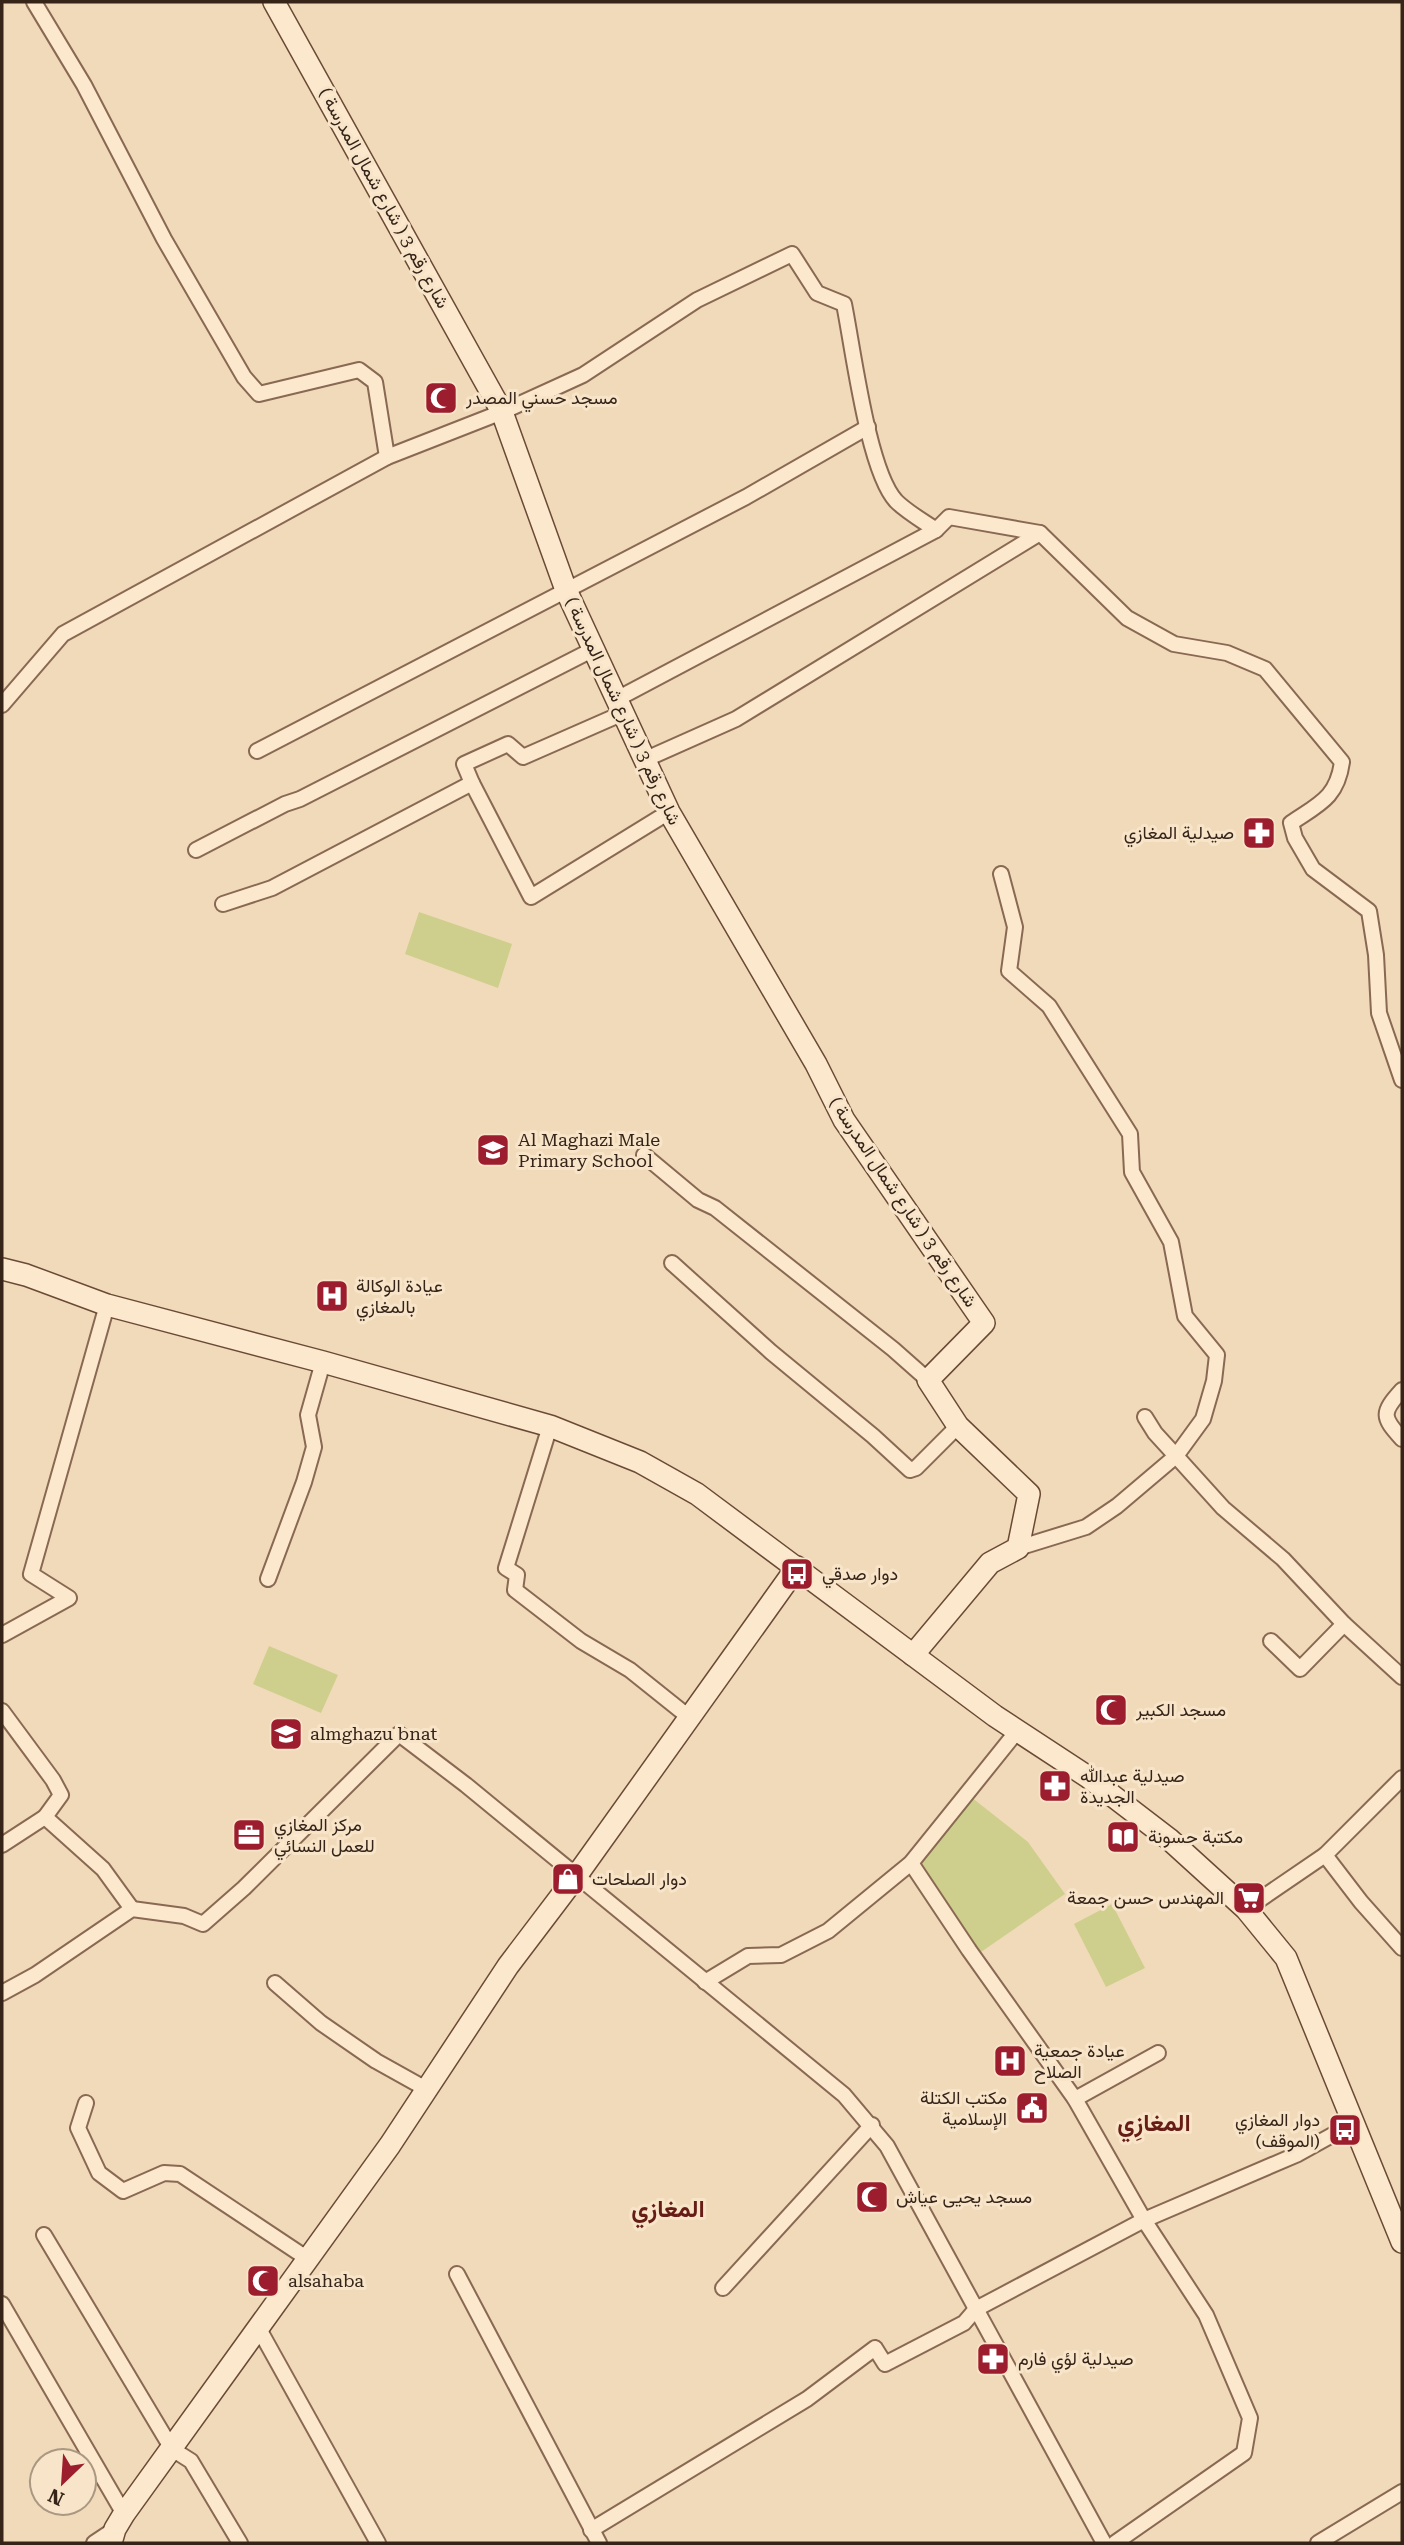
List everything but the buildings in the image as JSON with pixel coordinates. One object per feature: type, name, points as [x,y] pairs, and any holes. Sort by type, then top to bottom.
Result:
[{"type":"street","points":[[34,2],[84,85],[164,239],[244,377],[259,394],[359,370],[374,382],[387,457]]},
{"type":"street","name":"شارع رقم 3 ( شارع شمال المدرسة )","points":[[274,2],[502,412],[566,590],[669,812],[816,1064],[844,1120],[984,1323],[928,1380]]},
{"type":"street","points":[[2,705],[63,634],[387,457],[502,412],[583,375],[697,300],[792,254],[817,293],[844,304],[868,427],[880,470],[896,500],[936,530]]},
{"type":"street","points":[[257,751],[746,497],[868,427]]},
{"type":"street","points":[[669,812],[531,897],[464,764],[508,744],[523,757],[936,530],[949,517],[1040,533],[1127,618],[1174,644],[1227,653],[1265,668],[1342,762],[1339,783],[1325,800],[1291,823],[1313,869],[1368,911],[1376,956],[1379,1013],[1402,1080]]},
{"type":"street","points":[[644,760],[736,719],[1040,533]]},
{"type":"street","points":[[195,850],[592,650]]},
{"type":"street","points":[[223,904],[272,888],[472,783]]},
{"type":"street","points":[[913,1655],[990,1563],[1018,1548],[1086,1527],[1118,1506],[1176,1456],[1203,1419],[1214,1381],[1217,1355],[1185,1316],[1171,1242],[1132,1172],[1130,1134],[1049,1006],[1009,971],[1015,928],[1001,874]]},
{"type":"street","points":[[644,1155],[698,1200],[715,1208],[928,1380],[958,1426],[1029,1494],[1018,1548]]},
{"type":"street","points":[[672,1263],[771,1352],[910,1470],[916,1468],[958,1426]]},
{"type":"street","points":[[2,1269],[26,1275],[107,1305],[550,1426],[652,1468],[696,1494],[995,1716],[1088,1777],[1169,1839],[1246,1909],[1286,1958],[1402,2242]]},
{"type":"street","points":[[2,1636],[69,1598],[31,1574],[107,1305]]},
{"type":"street","points":[[268,1579],[314,1447],[308,1415],[323,1362]]},
{"type":"street","points":[[1402,1390],[1387,1409],[1385,1416],[1387,1423],[1402,1439]]},
{"type":"street","points":[[1145,1417],[1223,1508],[1283,1559],[1344,1624],[1402,1677]]},
{"type":"street","points":[[550,1426],[506,1568],[517,1574],[515,1590],[581,1641],[631,1670],[690,1718]]},
{"type":"street","points":[[94,2543],[116,2529],[428,2090],[508,1966],[577,1875],[797,1567]]},
{"type":"street","points":[[1271,1641],[1300,1669],[1344,1624]]},
{"type":"street","points":[[2,1710],[61,1795],[45,1817],[2,1845]]},
{"type":"street","points":[[705,1982],[748,1956],[781,1955],[828,1931],[911,1863],[1018,1730]]},
{"type":"street","points":[[2,1993],[35,1975],[132,1909],[184,1916],[203,1924],[254,1878],[399,1734],[577,1875],[844,2095],[872,2126],[887,2146],[1104,2543]]},
{"type":"street","points":[[1246,1909],[1325,1855],[1402,1778]]},
{"type":"street","points":[[45,1817],[103,1869],[132,1909]]},
{"type":"street","points":[[1325,1855],[1361,1902],[1402,1948]]},
{"type":"street","points":[[911,1863],[969,1951],[1076,2099],[1144,2220],[1206,2315],[1250,2418],[1244,2453],[1115,2543]]},
{"type":"street","points":[[275,1983],[321,2023],[376,2061],[428,2090]]},
{"type":"street","points":[[1076,2099],[1158,2053]]},
{"type":"street","points":[[86,2103],[78,2129],[99,2173],[123,2191],[164,2174],[180,2174],[308,2259]]},
{"type":"street","points":[[591,2530],[807,2399],[875,2348],[885,2364],[964,2323],[976,2309],[1144,2220],[1298,2154],[1354,2123]]},
{"type":"street","points":[[723,2288],[872,2126]]},
{"type":"street","points":[[44,2235],[172,2449],[191,2462],[240,2543]]},
{"type":"street","points":[[457,2274],[599,2543]]},
{"type":"street","points":[[2,2304],[116,2529]]},
{"type":"street","points":[[259,2329],[379,2543]]},
{"type":"street","points":[[1318,2543],[1402,2492]]},
{"type":"green space","points":[[419,912],[512,944],[498,988],[405,954]]},
{"type":"green space","points":[[269,1646],[338,1675],[321,1713],[253,1684]]},
{"type":"green space","points":[[971,1797],[1028,1842],[1065,1894],[981,1952],[914,1862]]},
{"type":"green space","points":[[1112,1904],[1145,1968],[1106,1987],[1074,1924]]},
{"type":"place","name":"مسجد حسني المصدر","points":[[441,398]]},
{"type":"place","name":"صيدلية المغازي","points":[[1259,833]]},
{"type":"place","name":"Al Maghazi Male Primary School","points":[[493,1150]]},
{"type":"place","name":"عيادة الوكالة بالمغازي","points":[[332,1296]]},
{"type":"place","name":"دوار صدقي","points":[[797,1574]]},
{"type":"place","name":"مسجد الكبير","points":[[1111,1710]]},
{"type":"place","name":"almghazu bnat","points":[[286,1734]]},
{"type":"place","name":"صيدلية عبدالله الجديدة","points":[[1055,1786]]},
{"type":"place","name":"مركز المغازي للعمل النسائي","points":[[249,1835]]},
{"type":"place","name":"مكتبة حسونة","points":[[1123,1837]]},
{"type":"place","name":"دوار الصلحات","points":[[568,1879]]},
{"type":"place","name":"المهندس حسن جمعة","points":[[1249,1898]]},
{"type":"place","name":"عيادة جمعية الصلاح","points":[[1010,2061]]},
{"type":"place","name":"مكتب الكتلة الإسلامية","points":[[1032,2108]]},
{"type":"place","name":"دوار المغازي (الموقف)","points":[[1345,2130]]},
{"type":"place","name":"مسجد يحيى عياش","points":[[872,2197]]},
{"type":"place","name":"alsahaba","points":[[263,2281]]},
{"type":"place","name":"صيدلية لؤي فارم","points":[[993,2359]]},
{"type":"district","name":"المغازِي","points":[[1154,2123]]},
{"type":"district","name":"المغازي","points":[[668,2209]]}]
